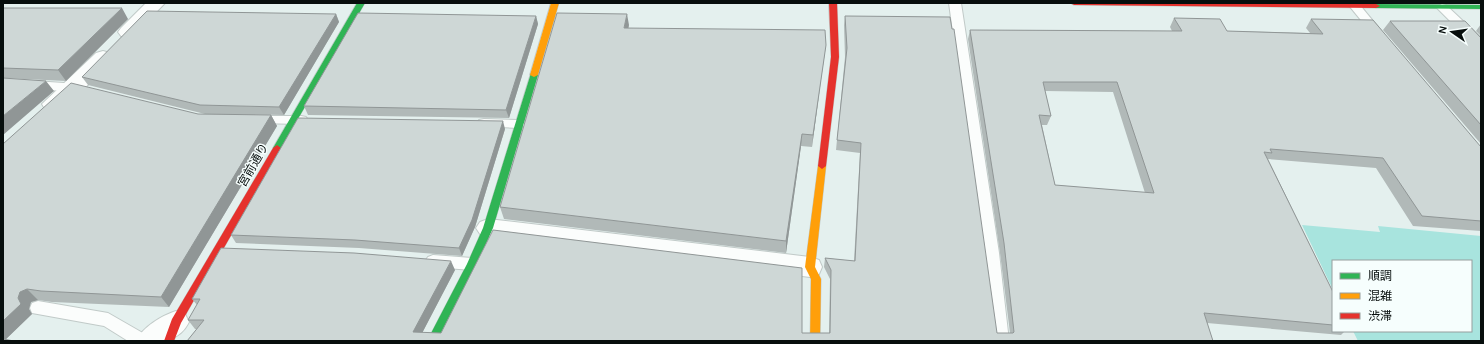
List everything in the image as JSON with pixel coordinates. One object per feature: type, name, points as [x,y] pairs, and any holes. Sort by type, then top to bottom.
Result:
[{"type":"main road","name":"宮前通り","points":[[173,332],[218,250],[361,3]]},
{"type":"main road","points":[[432,341],[472,264],[488,228],[555,3]]},
{"type":"main road","points":[[815,341],[816,279],[810,267],[835,57],[833,3]]},
{"type":"main road","points":[[1074,3],[1481,7]]},
{"type":"street","points":[[36,118],[81,89],[156,3]]},
{"type":"street","points":[[488,228],[810,267]]},
{"type":"street","points":[[150,341],[173,332]]},
{"type":"lane","points":[[955,3],[990,246],[1001,341]]},
{"type":"lane","points":[[1355,6],[1386,43]]},
{"type":"lane","points":[[1442,7],[1481,45]]},
{"type":"lane","points":[[3,83],[81,89]]},
{"type":"lane","points":[[242,120],[316,120]]},
{"type":"lane","points":[[471,123],[518,124]]},
{"type":"lane","points":[[218,250],[234,250]]},
{"type":"lane","points":[[420,260],[472,264]]},
{"type":"lane","points":[[38,308],[108,320],[142,341]]},
{"type":"shaded area","points":[[1302,225],[1380,232],[1378,226],[1481,236],[1481,341],[1358,341],[1354,332],[1472,332],[1472,260],[1332,260],[1332,288]]},
{"type":"building","points":[[3,8],[122,8],[58,70],[3,68]]},
{"type":"building","points":[[147,11],[336,14],[279,107],[200,105],[82,77]]},
{"type":"building","points":[[358,13],[536,16],[506,110],[304,106]]},
{"type":"building","points":[[557,13],[627,14],[624,28],[825,30],[826,45],[813,135],[802,134],[786,241],[500,207]]},
{"type":"building","points":[[845,16],[950,17],[952,29],[954,29],[997,333],[1013,333],[1004,243],[970,30],[1182,31],[1174,18],[1220,19],[1227,31],[1323,34],[1311,19],[1373,20],[1481,147],[1481,221],[1422,216],[1383,158],[1270,149],[1272,153],[1264,152],[1332,290],[1332,325],[1204,313],[1213,341],[187,341],[204,320],[188,320],[200,299],[192,299],[221,248],[354,253],[451,261],[413,332],[441,333],[493,230],[802,268],[802,333],[830,333],[831,270],[825,258],[855,261],[861,143],[837,140],[847,48]],"holes":[[[1043,82],[1117,82],[1154,193],[1055,185],[1039,115],[1051,116]]]},
{"type":"building","points":[[1390,21],[1465,21],[1481,38],[1481,125]]},
{"type":"building","points":[[3,78],[46,81],[3,116]]},
{"type":"building","points":[[71,83],[198,114],[271,115],[161,297],[27,289],[20,292],[18,298],[21,304],[3,321],[3,144]]},
{"type":"building","points":[[298,118],[503,121],[472,220],[459,248],[355,240],[231,235]]},
{"type":"building","points":[[3,339],[14,341],[3,341]]},
{"type":"traffic: fast","points":[[277,148],[361,3]]},
{"type":"traffic: fast","points":[[1376,6],[1481,7]]},
{"type":"traffic: fast","points":[[432,341],[472,264],[488,228],[534,75]]},
{"type":"traffic: slow","points":[[534,75],[555,3]]},
{"type":"traffic: slow","points":[[815,341],[816,279],[810,267],[822,166]]},
{"type":"traffic: jam","points":[[822,166],[835,57],[833,3]]},
{"type":"traffic: jam","points":[[1074,3],[1376,6]]},
{"type":"traffic: jam","points":[[169,341],[176,322],[277,148]]}]
